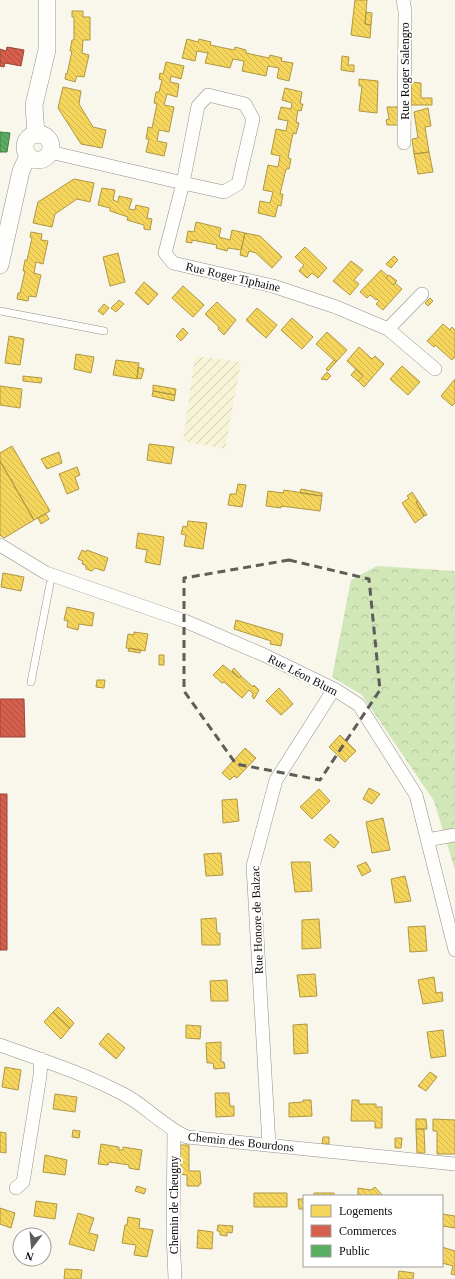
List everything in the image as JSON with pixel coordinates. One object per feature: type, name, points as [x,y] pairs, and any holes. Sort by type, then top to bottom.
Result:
[{"type":"street","points":[[36,135],[34,105],[47,50],[47,0]]},
{"type":"street","name":"Rue Roger Salengro","points":[[403,0],[405,11],[404,143]]},
{"type":"street","name":"Rue Roger Tiphaine","points":[[183,183],[224,192],[238,184],[253,119],[245,104],[208,95],[198,106],[183,183],[166,253],[173,263],[273,286],[336,307],[388,329],[435,369]]},
{"type":"street","points":[[36,135],[43,136],[49,141],[50,152],[44,159],[36,160],[28,156],[25,149],[27,142],[36,135]]},
{"type":"street","points":[[50,152],[183,183]]},
{"type":"street","points":[[0,265],[21,171],[28,156]]},
{"type":"street","points":[[388,329],[422,294]]},
{"type":"street","name":"Rue Léon Blum","points":[[0,545],[46,573],[185,621],[264,655],[334,689],[358,705],[416,795],[455,950]]},
{"type":"street","name":"Rue Honore de Balzac","points":[[269,1145],[252,866],[276,780],[334,689]]},
{"type":"street","points":[[427,840],[455,835]]},
{"type":"street","name":"Chemin des Bourdons","points":[[0,1046],[41,1059],[125,1095],[144,1107],[174,1132],[187,1138],[455,1164]]},
{"type":"street","points":[[16,1188],[23,1182],[40,1076],[41,1059]]},
{"type":"street","name":"Chemin de Cheugny","points":[[174,1132],[173,1234],[175,1279]]},
{"type":"lane","points":[[0,311],[104,331]]},
{"type":"lane","points":[[31,682],[50,584]]},
{"type":"highlighted area","points":[[289,560],[369,579],[380,690],[320,780],[236,764],[184,691],[184,578]]},
{"type":"shaded area","points":[[195,356],[241,362],[225,449],[183,441]]},
{"type":"green space","points":[[377,566],[455,571],[455,870],[434,801],[362,695],[332,677],[351,580]]},
{"type":"building: Logements","points":[[355,0],[367,0],[365,24],[371,25],[370,38],[351,35]]},
{"type":"building: Logements","points":[[72,11],[83,11],[83,17],[90,17],[90,40],[83,40],[82,53],[89,55],[84,77],[77,76],[75,82],[65,79],[72,51],[70,51],[72,40],[74,40],[74,17],[72,17]]},
{"type":"building: Logements","points":[[366,12],[372,13],[371,25],[365,24]]},
{"type":"building: Logements","points":[[187,39],[198,42],[199,39],[211,42],[210,45],[234,50],[235,47],[246,50],[246,53],[269,58],[270,55],[282,58],[281,61],[293,63],[289,81],[277,78],[279,68],[268,66],[266,76],[242,71],[244,61],[233,59],[230,68],[205,63],[208,53],[197,51],[195,61],[182,58]]},
{"type":"building: Logements","points":[[342,56],[349,57],[348,65],[354,65],[354,72],[341,70]]},
{"type":"building: Logements","points":[[166,62],[184,66],[181,79],[171,76],[170,82],[179,84],[177,97],[167,94],[164,105],[174,107],[169,132],[159,130],[157,141],[167,143],[164,156],[146,152],[149,139],[146,139],[148,127],[152,128],[157,104],[154,103],[156,92],[159,92],[162,80],[159,79],[160,73],[163,74]]},
{"type":"building: Logements","points":[[359,79],[378,81],[377,113],[359,111],[362,86],[359,86]]},
{"type":"building: Logements","points":[[411,82],[421,83],[421,98],[432,98],[432,105],[411,105]]},
{"type":"building: Logements","points":[[63,87],[81,91],[79,104],[93,127],[106,130],[102,148],[81,144],[58,108]]},
{"type":"building: Logements","points":[[285,88],[302,92],[300,104],[303,104],[301,111],[298,110],[296,122],[299,123],[296,134],[293,133],[288,158],[291,159],[289,169],[286,169],[280,194],[283,194],[281,206],[278,205],[275,217],[258,213],[260,201],[270,203],[273,192],[263,190],[268,165],[278,167],[280,156],[271,154],[276,129],[286,131],[288,121],[278,119],[281,107],[291,109],[292,103],[282,100]]},
{"type":"building: Logements","points":[[387,107],[399,107],[400,125],[387,125],[386,120],[389,119]]},
{"type":"building: Logements","points":[[428,108],[431,126],[425,127],[429,152],[414,154],[412,139],[418,138],[414,112]]},
{"type":"building: Logements","points":[[429,152],[433,172],[418,174],[414,154]]},
{"type":"building: Logements","points":[[74,179],[94,183],[90,202],[77,199],[55,214],[52,227],[33,223],[38,202]]},
{"type":"building: Logements","points":[[102,188],[115,190],[113,200],[118,202],[119,196],[132,199],[129,209],[135,210],[136,205],[149,208],[147,218],[152,219],[150,230],[144,229],[144,225],[127,220],[128,217],[110,211],[110,208],[98,205]]},
{"type":"building: Logements","points":[[196,222],[221,228],[219,237],[230,240],[232,230],[245,233],[241,250],[228,248],[227,251],[216,248],[217,245],[192,240],[192,243],[186,242],[188,231],[194,232]]},
{"type":"building: Logements","points":[[31,232],[42,234],[41,240],[48,241],[43,264],[36,262],[34,273],[41,275],[36,297],[29,296],[28,301],[17,299],[18,293],[20,293],[25,271],[23,271],[25,260],[27,260],[32,238],[30,237]]},
{"type":"building: Logements","points":[[245,233],[260,236],[282,257],[272,268],[256,253],[249,251],[247,257],[240,255]]},
{"type":"building: Logements","points":[[305,247],[327,268],[318,278],[312,273],[307,278],[299,271],[304,265],[295,257]]},
{"type":"building: Logements","points":[[118,253],[125,282],[110,286],[103,257]]},
{"type":"building: Logements","points":[[394,256],[398,260],[391,268],[386,264]]},
{"type":"building: Logements","points":[[351,261],[363,270],[354,280],[359,284],[350,295],[333,281]]},
{"type":"building: Logements","points":[[381,270],[388,276],[386,278],[393,285],[395,283],[402,289],[383,310],[376,304],[379,301],[377,299],[376,300],[370,295],[367,298],[360,292]]},
{"type":"building: Logements","points":[[389,275],[397,281],[393,285],[386,278]]},
{"type":"building: Logements","points":[[144,282],[158,294],[148,305],[135,293]]},
{"type":"building: Logements","points":[[183,286],[204,305],[193,317],[172,298]]},
{"type":"building: Logements","points":[[430,298],[433,301],[428,306],[425,303]]},
{"type":"building: Logements","points":[[119,300],[124,304],[116,312],[111,308]]},
{"type":"building: Logements","points":[[217,302],[236,320],[224,335],[218,329],[219,327],[205,314]]},
{"type":"building: Logements","points":[[104,304],[109,308],[103,315],[98,311]]},
{"type":"building: Logements","points":[[257,308],[277,325],[266,338],[246,320]]},
{"type":"building: Logements","points":[[292,318],[313,337],[302,349],[281,330]]},
{"type":"building: Logements","points":[[443,324],[450,330],[452,327],[455,330],[455,357],[452,360],[435,345],[434,347],[427,341]]},
{"type":"building: Logements","points":[[183,328],[188,333],[181,341],[176,336]]},
{"type":"building: Logements","points":[[327,332],[347,350],[336,362],[316,344]]},
{"type":"building: Logements","points":[[9,336],[24,339],[20,365],[5,363]]},
{"type":"building: Logements","points":[[359,347],[372,359],[375,356],[384,364],[364,387],[358,381],[363,376],[347,361]]},
{"type":"building: Logements","points":[[76,354],[94,357],[91,373],[74,369]]},
{"type":"building: Logements","points":[[116,360],[139,363],[137,379],[113,375]]},
{"type":"building: Logements","points":[[334,360],[336,362],[328,371],[326,369]]},
{"type":"building: Logements","points":[[402,366],[420,382],[408,395],[390,379]]},
{"type":"building: Logements","points":[[138,367],[144,369],[141,379],[137,378]]},
{"type":"building: Logements","points":[[356,369],[363,376],[358,381],[351,375]]},
{"type":"building: Logements","points":[[327,372],[331,376],[327,380],[321,379]]},
{"type":"building: Logements","points":[[23,376],[42,378],[41,383],[23,381]]},
{"type":"building: Logements","points":[[455,379],[455,403],[452,406],[441,396]]},
{"type":"building: Logements","points":[[153,385],[176,389],[175,395],[153,391]]},
{"type":"building: Logements","points":[[0,386],[22,389],[20,408],[0,405]]},
{"type":"building: Logements","points":[[153,391],[175,395],[174,401],[152,396]]},
{"type":"building: Logements","points":[[149,444],[174,447],[171,464],[147,460]]},
{"type":"building: Logements","points":[[12,446],[50,511],[34,520],[0,461],[0,453]]},
{"type":"building: Logements","points":[[59,452],[62,463],[47,469],[41,459]]},
{"type":"building: Logements","points":[[0,461],[34,520],[4,538],[0,535]]},
{"type":"building: Logements","points":[[77,467],[80,475],[75,477],[79,489],[67,494],[59,474]]},
{"type":"building: Logements","points":[[238,484],[246,485],[242,507],[228,505],[230,494],[236,494]]},
{"type":"building: Logements","points":[[301,489],[322,493],[322,496],[300,493]]},
{"type":"building: Logements","points":[[284,490],[322,496],[320,511],[281,506],[281,508],[266,506],[268,491],[283,493]]},
{"type":"building: Logements","points":[[412,492],[418,501],[416,502],[424,516],[415,523],[402,503],[409,498],[407,496]]},
{"type":"building: Logements","points":[[418,501],[427,515],[424,516],[416,502]]},
{"type":"building: Logements","points":[[46,514],[49,519],[41,524],[38,518]]},
{"type":"building: Logements","points":[[188,521],[207,523],[203,549],[184,546],[186,535],[181,534],[183,526],[187,527]]},
{"type":"building: Logements","points":[[138,533],[164,537],[160,565],[145,562],[147,550],[136,548]]},
{"type":"building: Logements","points":[[82,550],[86,552],[87,550],[108,558],[104,571],[95,568],[92,571],[86,569],[86,565],[82,564],[83,561],[78,559]]},
{"type":"building: Logements","points":[[3,573],[24,577],[21,591],[1,587]]},
{"type":"building: Logements","points":[[67,607],[94,613],[92,626],[79,624],[78,630],[67,627],[68,621],[64,620]]},
{"type":"building: Logements","points":[[236,620],[283,634],[281,646],[270,644],[271,641],[234,629]]},
{"type":"building: Logements","points":[[134,632],[148,634],[145,651],[126,648],[128,634],[134,635]]},
{"type":"building: Logements","points":[[129,648],[141,650],[140,653],[128,651]]},
{"type":"building: Logements","points":[[159,655],[164,655],[164,665],[159,665]]},
{"type":"building: Logements","points":[[223,665],[239,678],[241,676],[253,687],[254,685],[259,690],[254,699],[252,696],[253,694],[249,690],[242,698],[224,682],[222,683],[213,675]]},
{"type":"building: Logements","points":[[234,668],[241,676],[239,678],[232,671]]},
{"type":"building: Logements","points":[[97,680],[105,680],[104,688],[96,687]]},
{"type":"building: Logements","points":[[279,688],[293,704],[281,715],[266,701]]},
{"type":"building: Logements","points":[[340,735],[356,751],[345,762],[329,747]]},
{"type":"building: Logements","points":[[245,748],[256,758],[237,778],[234,776],[230,780],[222,773]]},
{"type":"building: Logements","points":[[369,788],[380,794],[372,804],[363,799]]},
{"type":"building: Logements","points":[[319,789],[330,801],[312,819],[300,807]]},
{"type":"building: Logements","points":[[237,799],[239,821],[223,823],[222,800]]},
{"type":"building: Logements","points":[[383,818],[390,850],[372,853],[366,822]]},
{"type":"building: Logements","points":[[330,834],[339,842],[334,848],[324,840]]},
{"type":"building: Logements","points":[[221,853],[223,875],[206,876],[204,854]]},
{"type":"building: Logements","points":[[291,862],[310,862],[312,891],[295,892]]},
{"type":"building: Logements","points":[[366,862],[371,871],[362,876],[357,866]]},
{"type":"building: Logements","points":[[405,876],[411,901],[395,903],[391,879]]},
{"type":"building: Logements","points":[[216,918],[217,933],[220,933],[220,945],[202,945],[201,919]]},
{"type":"building: Logements","points":[[319,919],[321,948],[302,949],[302,920]]},
{"type":"building: Logements","points":[[425,926],[427,951],[410,952],[408,927]]},
{"type":"building: Logements","points":[[315,974],[317,996],[300,997],[297,975]]},
{"type":"building: Logements","points":[[434,977],[436,993],[442,992],[443,1001],[423,1004],[418,980]]},
{"type":"building: Logements","points":[[227,980],[228,1001],[211,1001],[210,981]]},
{"type":"building: Logements","points":[[58,1007],[74,1023],[70,1028],[53,1012]]},
{"type":"building: Logements","points":[[53,1012],[70,1028],[61,1039],[44,1022]]},
{"type":"building: Logements","points":[[307,1024],[308,1053],[294,1054],[293,1025]]},
{"type":"building: Logements","points":[[186,1025],[201,1026],[200,1039],[186,1038]]},
{"type":"building: Logements","points":[[443,1030],[446,1056],[431,1058],[427,1032]]},
{"type":"building: Logements","points":[[108,1033],[125,1048],[116,1059],[99,1044]]},
{"type":"building: Logements","points":[[221,1042],[221,1062],[224,1062],[225,1068],[214,1069],[213,1063],[207,1063],[206,1043]]},
{"type":"building: Logements","points":[[5,1067],[21,1070],[18,1090],[2,1087]]},
{"type":"building: Logements","points":[[430,1072],[437,1077],[426,1091],[418,1086]]},
{"type":"building: Logements","points":[[215,1093],[229,1093],[230,1106],[234,1106],[234,1116],[216,1117]]},
{"type":"building: Logements","points":[[55,1094],[77,1097],[75,1112],[53,1109]]},
{"type":"building: Logements","points":[[303,1100],[311,1100],[312,1116],[289,1117],[289,1103],[303,1102]]},
{"type":"building: Logements","points":[[352,1100],[359,1100],[359,1104],[376,1104],[376,1107],[382,1107],[382,1128],[375,1128],[375,1121],[351,1121]]},
{"type":"building: Logements","points":[[416,1119],[426,1119],[427,1129],[416,1129]]},
{"type":"building: Logements","points":[[433,1119],[455,1120],[455,1154],[437,1154],[437,1131],[433,1131]]},
{"type":"building: Logements","points":[[416,1129],[424,1129],[425,1153],[417,1153]]},
{"type":"building: Logements","points":[[73,1130],[80,1131],[79,1138],[72,1137]]},
{"type":"building: Logements","points":[[0,1132],[6,1133],[6,1153],[0,1152]]},
{"type":"building: Logements","points":[[323,1137],[329,1137],[329,1144],[322,1144]]},
{"type":"building: Logements","points":[[395,1138],[402,1138],[401,1148],[395,1148]]},
{"type":"building: Logements","points":[[101,1144],[119,1147],[119,1150],[123,1150],[123,1147],[142,1150],[139,1170],[129,1168],[129,1165],[109,1162],[108,1165],[98,1164]]},
{"type":"building: Logements","points":[[178,1145],[189,1145],[189,1171],[200,1171],[201,1184],[199,1184],[199,1186],[187,1186],[187,1175],[178,1174]]},
{"type":"building: Logements","points":[[45,1155],[67,1160],[65,1175],[43,1172]]},
{"type":"building: Logements","points":[[137,1186],[146,1189],[144,1194],[135,1191]]},
{"type":"building: Logements","points":[[375,1187],[382,1195],[358,1195],[358,1188],[371,1190]]},
{"type":"building: Logements","points":[[254,1193],[287,1193],[287,1207],[254,1207]]},
{"type":"building: Logements","points":[[314,1193],[334,1193],[334,1195],[314,1195]]},
{"type":"building: Logements","points":[[298,1199],[303,1199],[303,1209],[299,1209]]},
{"type":"building: Logements","points":[[36,1201],[57,1204],[55,1219],[34,1216]]},
{"type":"building: Logements","points":[[0,1208],[15,1213],[11,1228],[0,1224]]},
{"type":"building: Logements","points":[[78,1213],[94,1218],[89,1233],[98,1235],[94,1251],[69,1244]]},
{"type":"building: Logements","points":[[443,1214],[455,1216],[455,1228],[443,1226]]},
{"type":"building: Logements","points":[[128,1217],[140,1219],[139,1228],[153,1230],[147,1257],[134,1255],[136,1245],[122,1243]]},
{"type":"building: Logements","points":[[218,1225],[233,1226],[232,1233],[227,1232],[227,1236],[220,1235],[220,1231],[217,1231]]},
{"type":"building: Logements","points":[[198,1230],[213,1232],[212,1249],[197,1248]]},
{"type":"building: Logements","points":[[443,1247],[455,1251],[455,1275],[451,1274],[453,1266],[443,1263]]},
{"type":"building: Logements","points":[[65,1269],[82,1270],[81,1279],[64,1279]]},
{"type":"building: Logements","points":[[399,1271],[414,1273],[413,1279],[398,1279]]},
{"type":"building: Commerces","points":[[7,47],[24,50],[21,66],[5,63],[4,67],[0,66],[0,49],[6,51]]},
{"type":"building: Commerces","points":[[0,699],[24,699],[25,737],[0,737]]},
{"type":"building: Commerces","points":[[0,794],[7,794],[7,950],[0,950]]},
{"type":"building: Public","points":[[0,132],[10,133],[7,152],[0,152]]}]
